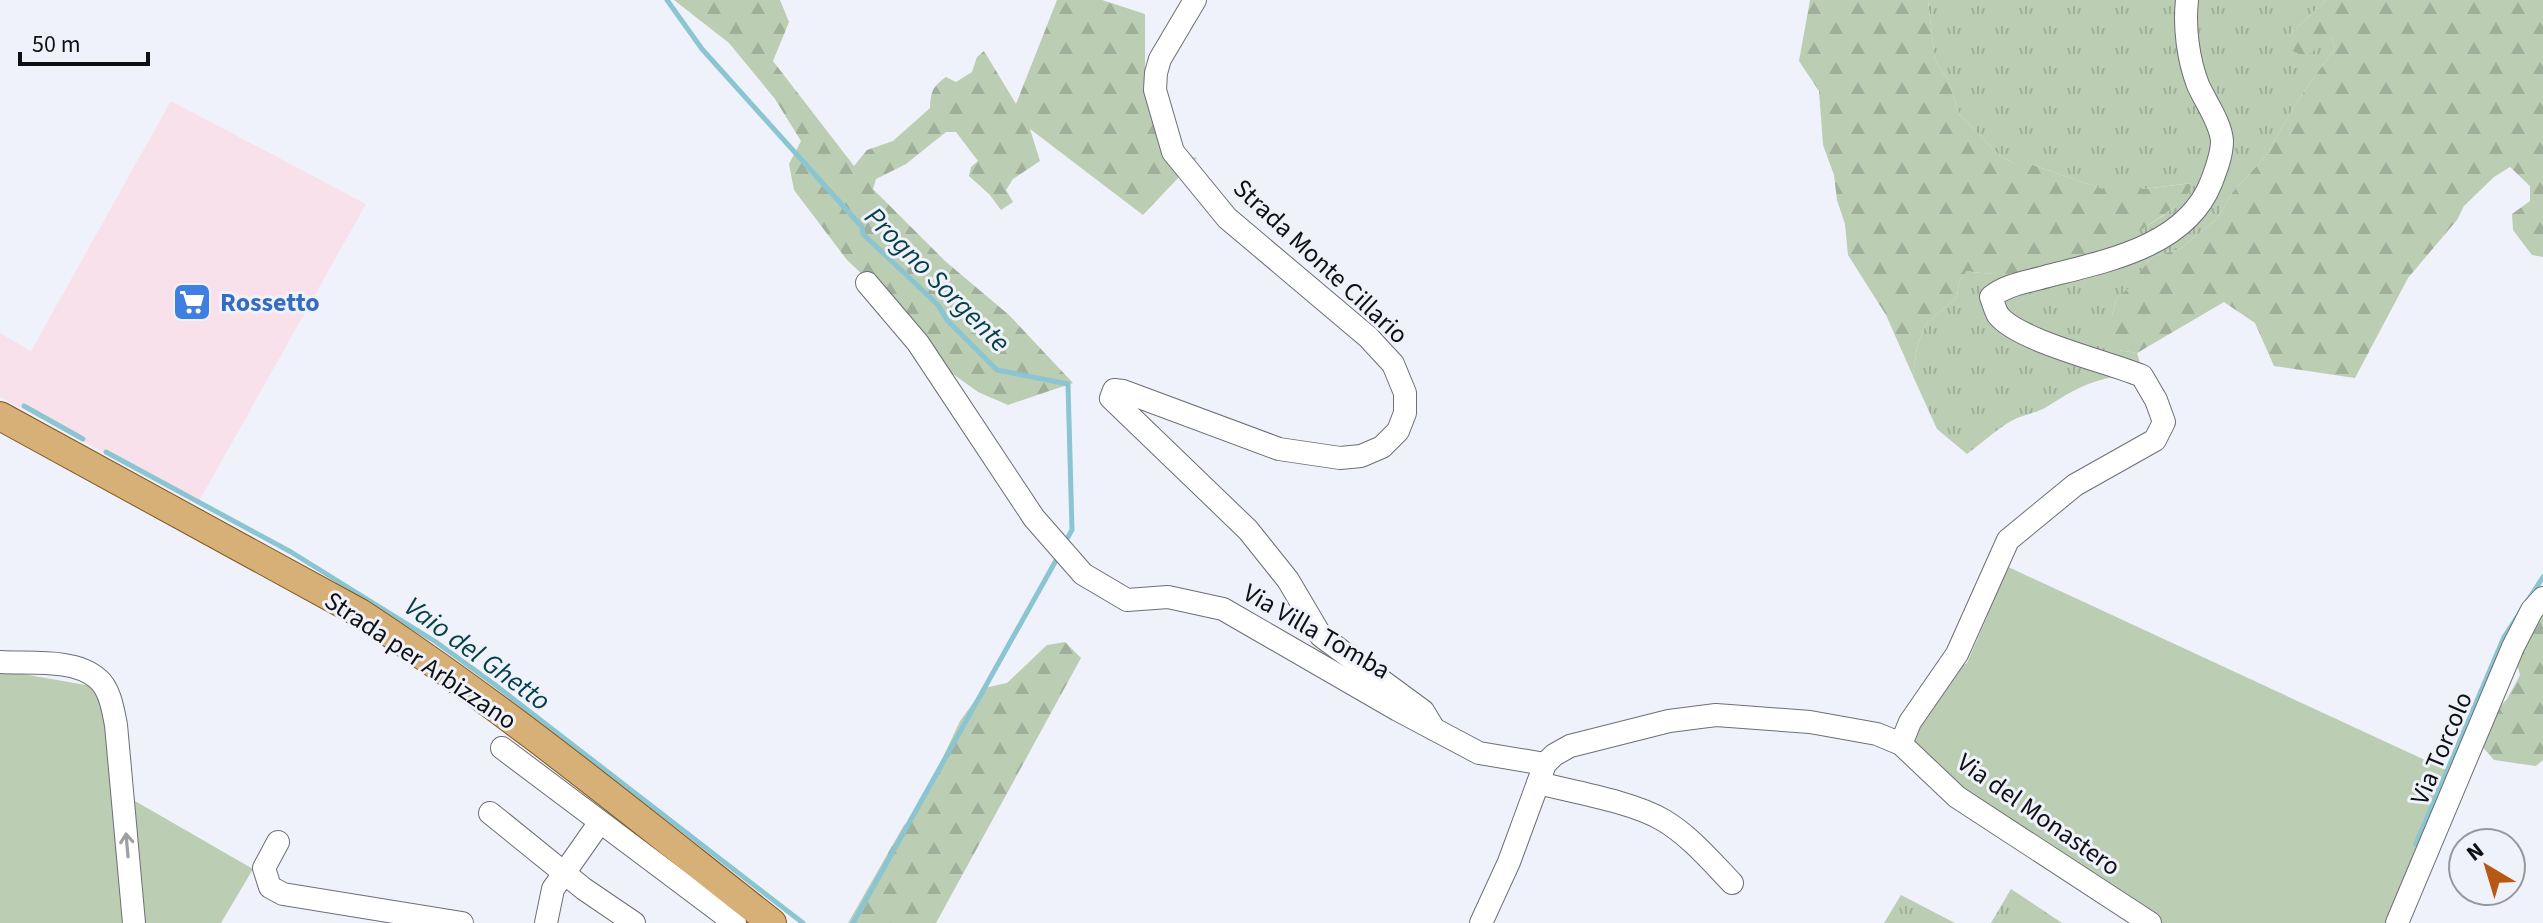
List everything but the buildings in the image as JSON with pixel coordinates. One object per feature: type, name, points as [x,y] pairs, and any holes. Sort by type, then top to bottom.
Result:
[{"type":"main road","name":"Strada per Arbizzano","points":[[0,416],[360,613],[556,753],[772,923]]},
{"type":"street","name":"Strada Monte Cillario","points":[[1195,0],[1160,59],[1156,73],[1155,90],[1173,152],[1227,218],[1368,337],[1393,364],[1405,393],[1405,413],[1398,431],[1382,447],[1361,456],[1340,458],[1279,449],[1123,391],[1114,390],[1111,398],[1248,530],[1288,580],[1321,636],[1423,711],[1434,729]]},
{"type":"street","points":[[1901,744],[1910,722],[1957,654],[2008,540],[2075,485],[2155,440],[2164,422],[2142,376],[2070,352],[2019,330],[1999,315],[1991,297],[2002,288],[2073,270],[2166,237],[2189,217],[2206,195],[2218,166],[2222,139],[2197,82],[2188,46],[2187,0]]},
{"type":"street","name":"Via Villa Tomba","points":[[867,283],[918,343],[1034,518],[1083,574],[1127,600],[1168,597],[1223,609],[1479,753],[1546,767],[1662,819],[1689,839],[1732,883]]},
{"type":"street","name":"Via Torcolo","points":[[2397,923],[2513,647],[2532,610],[2543,598]]},
{"type":"street","points":[[0,662],[82,669],[99,679],[110,698],[116,725],[134,923]]},
{"type":"street","name":"Via del Monastero","points":[[1546,767],[1570,746],[1655,724],[1716,715],[1756,716],[1848,727],[1901,744],[1957,797],[2150,923]]},
{"type":"street","points":[[502,748],[735,923]]},
{"type":"street","points":[[1481,923],[1546,767]]},
{"type":"street","points":[[490,813],[584,889],[634,923]]},
{"type":"street","points":[[546,923],[553,889],[600,822]]},
{"type":"street","points":[[278,842],[264,868],[270,887],[283,894],[462,923]]},
{"type":"shaded area","points":[[171,101],[366,204],[198,503],[0,397],[0,333],[31,351]]},
{"type":"green space","points":[[674,0],[780,0],[789,22],[773,61],[854,166],[867,150],[893,141],[930,108],[933,90],[946,77],[956,82],[972,72],[977,57],[984,51],[1016,104],[1057,0],[1102,0],[1145,14],[1145,82],[1177,153],[1197,158],[1143,215],[1030,129],[1040,161],[1013,179],[1006,190],[1013,202],[1001,210],[969,176],[971,167],[978,161],[956,132],[946,132],[906,164],[876,179],[873,189],[945,261],[1009,315],[1073,383],[1008,405],[978,392],[930,352],[897,307],[847,260],[794,190],[789,164],[801,141],[775,99],[729,43]]},
{"type":"green space","points":[[1810,0],[1928,0],[1935,60],[1949,82],[1959,114],[2000,156],[2103,189],[2143,189],[2192,183],[2187,194],[2138,232],[2092,255],[2042,270],[1992,274],[1967,271],[1959,282],[1957,297],[1926,324],[1917,346],[1913,376],[1886,315],[1848,255],[1834,175],[1823,145],[1819,91],[1799,61]]},
{"type":"green space","points":[[1928,0],[2326,0],[2289,35],[2332,38],[2335,48],[2296,103],[2265,157],[2232,193],[2217,219],[2180,249],[2151,257],[2129,289],[2117,298],[2112,315],[2118,350],[2137,353],[2143,373],[2104,379],[2072,392],[2044,408],[2013,420],[1967,454],[1937,429],[1913,376],[1917,346],[1926,324],[1957,297],[1959,282],[1967,271],[1999,274],[2032,271],[2087,256],[2132,235],[2172,209],[2185,196],[2191,183],[2143,189],[2103,189],[2000,156],[1959,114],[1949,82],[1935,60]]},
{"type":"green space","points":[[2326,0],[2543,0],[2543,257],[2532,255],[2513,230],[2512,214],[2530,201],[2530,186],[2510,167],[2494,177],[2464,206],[2457,220],[2408,278],[2355,378],[2274,366],[2255,323],[2224,302],[2137,353],[2118,350],[2104,338],[2104,321],[2112,315],[2117,298],[2129,288],[2151,257],[2180,249],[2217,219],[2232,193],[2265,157],[2296,103],[2335,48],[2332,38],[2305,57],[2291,50],[2289,35]]},
{"type":"green space","points":[[2004,565],[2453,773],[2393,923],[2150,923],[1999,825],[1914,749],[1913,731],[1956,669],[1967,663],[1987,617],[1987,608]]},
{"type":"green space","points":[[2543,604],[2543,760],[2536,766],[2494,760],[2479,743],[2487,720],[2507,699],[2520,675],[2512,646]]},
{"type":"green space","points":[[1065,642],[1081,658],[936,923],[848,923],[904,825],[916,815],[960,721],[984,688],[1007,683],[1047,645]]},
{"type":"green space","points":[[0,670],[97,687],[135,801],[253,869],[221,923],[0,923]]},
{"type":"green space","points":[[2011,889],[2062,923],[1991,923]]},
{"type":"green space","points":[[1901,895],[1955,923],[1884,923]]},
{"type":"waterway","name":"Progno Sorgente","points":[[667,0],[702,49],[862,227],[863,234],[938,305],[947,320],[997,370],[1068,384],[1072,530],[1065,542]]},
{"type":"waterway","name":"Vaio del Ghetto","points":[[24,406],[83,439]]},
{"type":"waterway","name":"Vaio del Ghetto","points":[[106,452],[291,552],[436,642],[803,923]]},
{"type":"waterway","name":"Progno Sorgente","points":[[853,923],[1059,555]]},
{"type":"waterway","points":[[2416,844],[2504,637],[2543,577]]},
{"type":"place","name":"Rossetto","points":[[192,302]]}]
